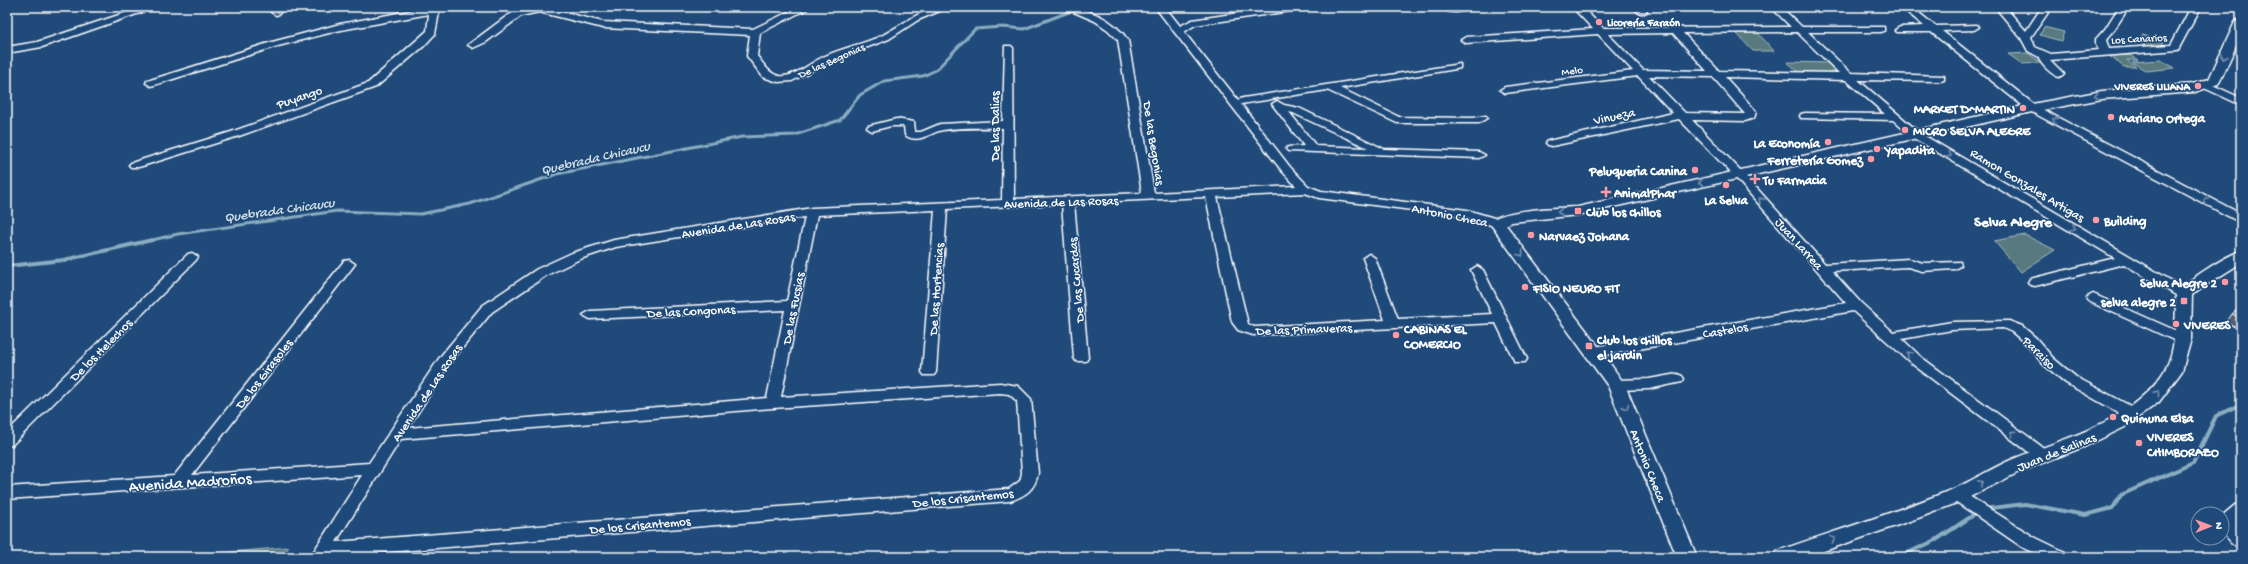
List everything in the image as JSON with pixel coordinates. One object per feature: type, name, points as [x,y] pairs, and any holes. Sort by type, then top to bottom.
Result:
[{"type":"street","points":[[7,50],[39,45],[152,7]]},
{"type":"street","points":[[473,46],[487,38],[511,16],[521,12],[539,9],[603,25],[755,32],[806,7]]},
{"type":"street","name":"De las Begonias","points":[[755,32],[752,56],[767,75],[778,79],[792,78],[827,60],[886,37],[915,18],[944,7]]},
{"type":"street","name":"De las Begonias","points":[[1068,7],[1110,26],[1123,40],[1149,197]]},
{"type":"street","name":"Antonio Checa","points":[[1160,7],[1268,147],[1294,178],[1306,189],[1319,194],[1467,214],[1497,223],[1594,352],[1616,385],[1674,528]]},
{"type":"street","points":[[1178,31],[1192,23],[1298,7]]},
{"type":"street","points":[[1448,9],[1469,7]]},
{"type":"street","name":"Juan Larrea","points":[[1577,7],[1739,174],[1856,306],[1933,374],[2044,456]]},
{"type":"street","name":"Ramon Gonzales Artigas","points":[[1776,7],[1848,76],[1916,135],[2184,294]]},
{"type":"street","points":[[1906,7],[2032,108],[2241,218]]},
{"type":"street","points":[[2000,7],[2026,37],[2031,49],[2044,56],[2055,57],[2106,52],[2101,45],[2101,39],[2109,31],[2124,7]]},
{"type":"street","points":[[2026,37],[2047,7]]},
{"type":"street","name":"Los Canarios","points":[[2106,52],[2175,48],[2196,7]]},
{"type":"street","points":[[151,83],[275,44],[340,27],[435,9]]},
{"type":"street","name":"Puyango","points":[[135,165],[234,134],[372,85],[421,44],[432,32],[435,9]]},
{"type":"street","points":[[1497,223],[1509,218],[1578,210],[2032,108],[2102,95],[2183,89],[2206,85],[2214,81],[2241,22]]},
{"type":"street","points":[[1900,30],[1974,28]]},
{"type":"street","points":[[1466,40],[1601,31],[1881,29]]},
{"type":"street","points":[[1674,30],[1718,75]]},
{"type":"street","name":"De las Dalias","points":[[1008,48],[1008,203]]},
{"type":"street","points":[[2044,56],[2043,59],[2059,74]]},
{"type":"street","points":[[1243,101],[1456,66]]},
{"type":"street","name":"Melo","points":[[1505,90],[1641,74],[1940,78]]},
{"type":"street","name":"Vinueza","points":[[1552,143],[1681,115],[1745,118],[1750,116],[1751,112],[1718,75]]},
{"type":"street","points":[[2206,85],[2241,102]]},
{"type":"street","points":[[1329,86],[1397,120],[1475,121],[1482,118]]},
{"type":"street","points":[[1270,96],[1313,150]]},
{"type":"street","points":[[1280,108],[1295,110],[1383,151]]},
{"type":"street","points":[[1805,116],[1893,116]]},
{"type":"street","points":[[872,128],[891,124],[907,123],[910,124],[909,133],[917,136],[940,127],[1008,124]]},
{"type":"street","points":[[1268,147],[1313,150],[1479,155]]},
{"type":"street","name":"Avenida de Las Rosas","points":[[321,554],[374,468],[398,434],[445,360],[487,309],[542,272],[576,256],[614,244],[812,212],[1211,195],[1306,189]]},
{"type":"street","name":"De las Primaveras","points":[[1211,195],[1239,322],[1243,327],[1253,331],[1501,318]]},
{"type":"street","name":"De las Cucardas","points":[[1068,201],[1081,358]]},
{"type":"street","name":"De las Hortencias","points":[[929,372],[941,206]]},
{"type":"street","name":"De las Fucsias","points":[[773,403],[812,212]]},
{"type":"street","points":[[2184,294],[2192,286],[2241,256]]},
{"type":"street","name":"De los Helechos","points":[[7,441],[192,257]]},
{"type":"street","points":[[1369,258],[1393,324]]},
{"type":"street","points":[[2035,282],[2086,268],[2120,261]]},
{"type":"street","points":[[1822,268],[1909,263],[1922,267],[1955,265]]},
{"type":"street","name":"De los Girasoles","points":[[178,482],[349,264]]},
{"type":"street","points":[[1477,270],[1520,359]]},
{"type":"street","name":"Juan de Salinas","points":[[1784,557],[1958,495],[2019,464],[2044,456],[2100,433],[2133,414],[2152,399],[2168,381],[2177,366],[2183,339],[2184,294]]},
{"type":"street","points":[[2093,298],[2183,339]]},
{"type":"street","name":"De las Congonas","points":[[590,315],[793,305]]},
{"type":"street","name":"Castelos","points":[[1594,352],[1856,306]]},
{"type":"street","name":"Paraiso","points":[[1890,337],[1952,326],[2004,324],[2020,332],[2048,361],[2071,380],[2133,414]]},
{"type":"street","points":[[1616,385],[1649,384],[1676,379]]},
{"type":"street","name":"De los Crisantemos","points":[[321,554],[1010,495],[1023,489],[1030,479],[1024,399],[1013,390],[1000,388],[773,403],[398,434]]},
{"type":"street","name":"Avenida Madroños","points":[[7,493],[374,468]]},
{"type":"street","points":[[1958,495],[2010,531],[2028,542],[2059,557]]},
{"type":"street","points":[[2241,509],[2229,519],[2233,535],[2241,543]]},
{"type":"street","points":[[1674,528],[1687,557]]},
{"type":"street","points":[[1674,528],[1699,557]]},
{"type":"green space","points":[[2044,27],[2064,32],[2061,41],[2040,35]]},
{"type":"green space","points":[[1757,32],[1774,51],[1753,51],[1736,33]]},
{"type":"green space","points":[[2143,35],[2164,42],[2161,46],[2146,46],[2138,41]]},
{"type":"green space","points":[[2028,53],[2041,63],[2022,64],[2008,54]]},
{"type":"green space","points":[[2131,55],[2138,60],[2127,60],[2136,67],[2124,67],[2109,56]]},
{"type":"green space","points":[[2161,60],[2175,68],[2146,71],[2132,62]]},
{"type":"green space","points":[[1787,62],[1829,63],[1837,73],[1799,72]]},
{"type":"green space","points":[[2025,235],[2055,250],[2021,272],[1994,241]]},
{"type":"green space","points":[[289,547],[282,557],[172,557]]},
{"type":"building","points":[[2241,306],[2241,318],[2232,314]]},
{"type":"waterway","name":"Quebrada Chicaucu","points":[[148,241],[178,234],[337,211],[421,214],[470,204],[557,174],[742,137],[795,135],[840,120],[860,95],[884,81],[923,76],[936,70],[975,29],[1003,27],[1024,29],[1082,7]]},
{"type":"waterway","name":"Quebrada Chicaucu","points":[[7,266],[64,260],[152,240]]},
{"type":"waterway","points":[[1983,509],[2025,504],[2085,515],[2113,508],[2121,495],[2193,463],[2216,416],[2241,404]]},
{"type":"waterway","points":[[1899,557],[1936,540],[1978,512]]},
{"type":"place","name":"Licorería Faraón","points":[[1599,22]]},
{"type":"place","name":"VIVERES LILIANA","points":[[2198,86]]},
{"type":"place","name":"MARKET D^MARTIN","points":[[2023,108]]},
{"type":"place","name":"Mariano Ortega","points":[[2111,117]]},
{"type":"place","name":"MICRO SELVA ALEGRE","points":[[1905,130]]},
{"type":"place","name":"La Economía","points":[[1828,142]]},
{"type":"place","name":"Yapadita","points":[[1877,149]]},
{"type":"place","name":"Ferretería Gomez","points":[[1871,159]]},
{"type":"place","name":"Peluqueria Canina","points":[[1695,170]]},
{"type":"place","name":"Tu Farmacia","points":[[1755,179]]},
{"type":"place","name":"La Selva","points":[[1726,185]]},
{"type":"place","name":"AnimalPhar","points":[[1606,192]]},
{"type":"place","name":"Club los chillos","points":[[1578,211]]},
{"type":"place","name":"Building","points":[[2096,220]]},
{"type":"place","name":"Narvaez Johana","points":[[1531,235]]},
{"type":"place","name":"Selva Alegre 2","points":[[2225,282]]},
{"type":"place","name":"FISIO NEURO FIT","points":[[1525,287]]},
{"type":"place","name":"selva alegre 2","points":[[2184,301]]},
{"type":"place","name":"VIVERES","points":[[2176,324]]},
{"type":"place","name":"CABINAS EL COMERCIO","points":[[1396,335]]},
{"type":"place","name":"Club los chillos el jardin","points":[[1589,346]]},
{"type":"place","name":"Quimuna Elsa","points":[[2113,417]]},
{"type":"place","name":"VIVERES CHIMBORAZO","points":[[2139,443]]},
{"type":"district","name":"Selva Alegre","points":[[2013,221]]}]
